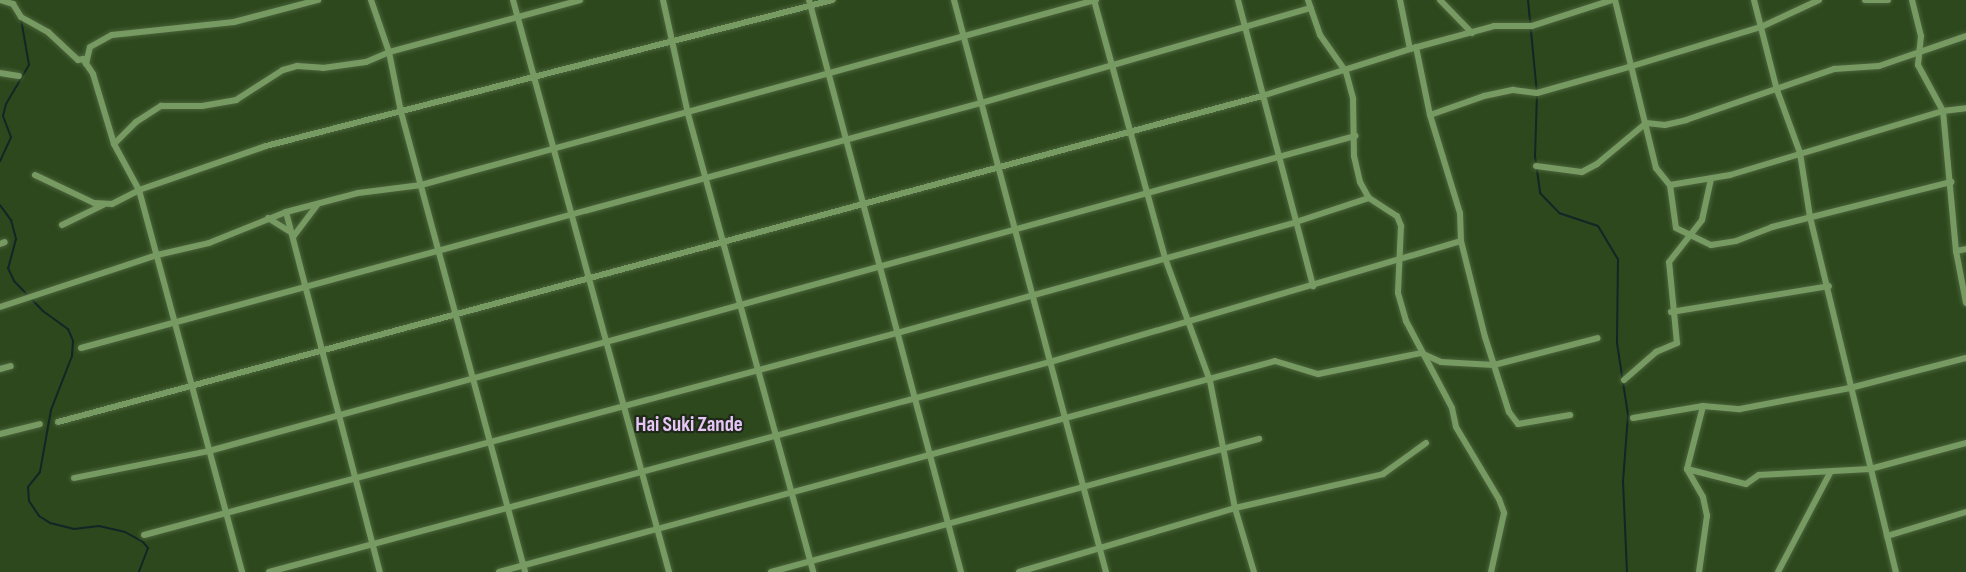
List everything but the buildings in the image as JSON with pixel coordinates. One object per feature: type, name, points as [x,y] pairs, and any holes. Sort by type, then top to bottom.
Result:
[{"type":"street","points":[[0,0],[13,4],[21,17],[48,32],[86,64],[99,89],[114,144],[139,190],[242,572]]},
{"type":"street","points":[[86,64],[90,47],[112,35],[234,22],[318,0]]},
{"type":"street","points":[[370,0],[388,52],[401,112],[525,572]]},
{"type":"street","points":[[513,0],[669,572]]},
{"type":"street","points":[[114,144],[136,122],[161,106],[202,106],[236,100],[283,70],[297,66],[346,67],[388,52],[580,0]]},
{"type":"street","points":[[663,0],[688,114],[813,572]]},
{"type":"street","points":[[62,225],[139,190],[266,146],[534,80],[810,3],[832,0]]},
{"type":"street","points":[[954,0],[1106,572]]},
{"type":"street","points":[[0,307],[157,255],[209,243],[267,218],[320,202],[421,185],[688,114],[963,35],[1095,0],[1165,258],[1210,381],[1235,508],[1254,572]]},
{"type":"street","points":[[1238,0],[1313,286]]},
{"type":"street","points":[[1308,0],[1320,35],[1346,72],[1353,99],[1357,171],[1369,198],[1397,216],[1401,226],[1397,263],[1398,293],[1421,353],[1504,513],[1491,572]]},
{"type":"street","points":[[1400,0],[1430,115],[1460,213],[1461,242],[1509,412],[1518,424],[1570,415]]},
{"type":"street","points":[[1440,0],[1472,33]]},
{"type":"street","points":[[58,422],[591,280],[1262,96],[1346,72],[1413,48],[1494,26],[1532,26],[1613,0],[1656,168],[1670,185],[1676,228],[1704,243],[1721,244],[1810,217],[1951,182]]},
{"type":"street","points":[[1754,0],[1777,90],[1800,153],[1810,217],[1829,286],[1850,388],[1896,572]]},
{"type":"street","points":[[1430,115],[1484,96],[1513,90],[1537,93],[1629,67],[1761,27],[1819,0]]},
{"type":"street","points":[[1865,0],[1888,0]]},
{"type":"street","points":[[1912,0],[1921,36],[1917,53],[1918,65],[1943,111],[1956,252],[1966,303]]},
{"type":"street","points":[[810,3],[961,572]]},
{"type":"street","points":[[81,348],[438,250],[573,216],[844,138],[981,103],[1311,8]]},
{"type":"street","points":[[1536,166],[1571,172],[1589,170],[1646,123],[1665,125],[1686,120],[1833,69],[1879,66],[1966,36]]},
{"type":"street","points":[[0,73],[19,76]]},
{"type":"street","points":[[1670,185],[1711,179],[1943,111],[1966,108]]},
{"type":"street","points":[[74,478],[209,451],[879,268],[1280,154],[1355,136]]},
{"type":"street","points":[[35,175],[103,205]]},
{"type":"street","points":[[1624,380],[1656,352],[1677,343],[1671,312],[1669,262],[1688,234],[1702,220],[1711,179]]},
{"type":"street","points":[[144,535],[356,480],[897,333],[1296,222],[1369,198]]},
{"type":"street","points":[[292,235],[320,202]]},
{"type":"street","points":[[286,212],[321,352],[381,572]]},
{"type":"street","points":[[267,218],[292,235]]},
{"type":"street","points":[[269,572],[1188,324],[1461,242]]},
{"type":"street","points":[[1956,252],[1966,249]]},
{"type":"street","points":[[1671,312],[1829,286]]},
{"type":"street","points":[[499,572],[522,564],[930,458],[1275,361],[1318,374],[1421,353],[1441,362],[1494,364],[1598,338]]},
{"type":"street","points":[[1633,418],[1703,406],[1740,409],[1850,388],[1966,358]]},
{"type":"street","points":[[0,369],[11,366]]},
{"type":"street","points":[[1699,572],[1707,516],[1703,497],[1688,469],[1703,406]]},
{"type":"street","points":[[0,434],[40,424]]},
{"type":"street","points":[[771,572],[1259,439]]},
{"type":"street","points":[[1019,572],[1235,508],[1383,474],[1426,443]]},
{"type":"street","points":[[1688,469],[1746,484],[1759,475],[1830,473],[1870,469],[1966,443]]},
{"type":"street","points":[[1778,572],[1830,473]]},
{"type":"street","points":[[1887,536],[1966,512]]},
{"type":"waterway","points":[[1528,0],[1537,93],[1535,156],[1540,193],[1559,213],[1598,226],[1618,259],[1617,343],[1628,415],[1623,481],[1627,572]]},
{"type":"waterway","points":[[0,161],[11,137],[3,116],[6,104],[29,65],[21,19]]},
{"type":"waterway","points":[[0,205],[11,220],[16,239],[8,268],[14,281],[43,311],[68,329],[73,341],[72,356],[51,410],[40,472],[28,487],[29,501],[39,516],[50,523],[74,529],[99,526],[125,532],[143,542],[148,548],[139,572]]},
{"type":"district","name":"Hai Suki Zande","points":[[689,425]]}]
